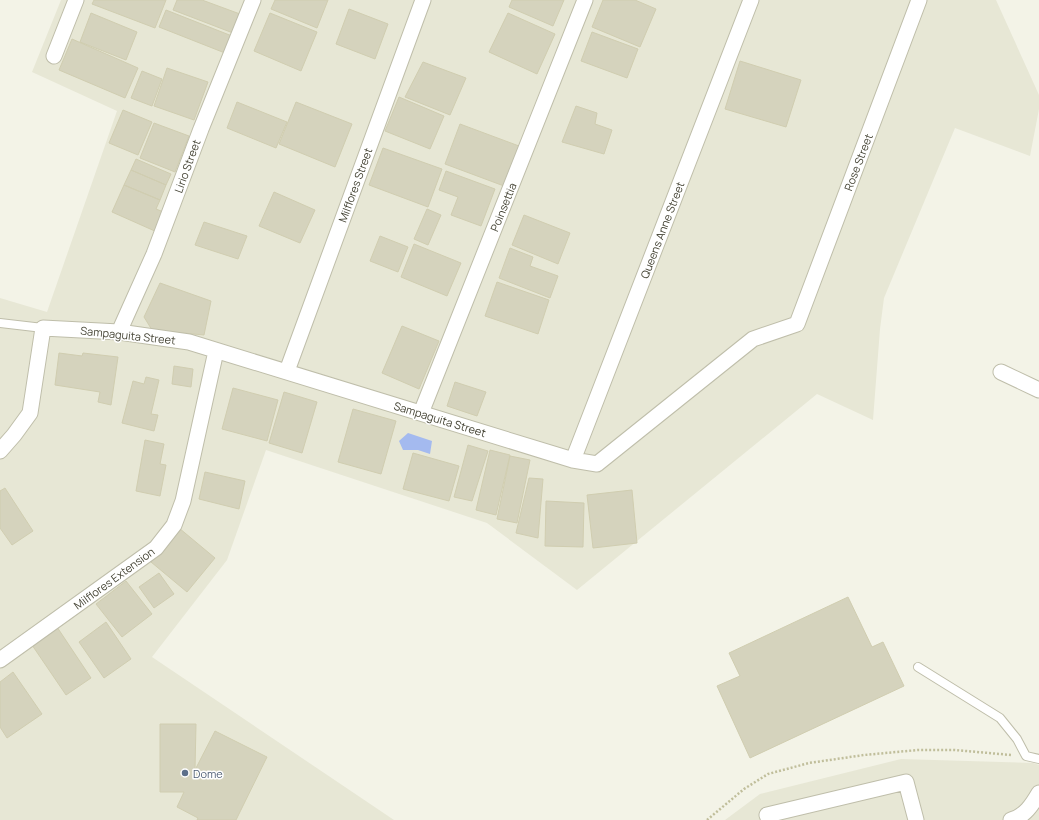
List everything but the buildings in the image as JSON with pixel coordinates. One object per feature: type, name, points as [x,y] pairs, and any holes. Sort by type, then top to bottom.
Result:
[{"type":"street","points":[[54,56],[76,0]]},
{"type":"street","name":"Lirio Street","points":[[119,332],[154,254],[201,130],[253,0]]},
{"type":"street","name":"Milflores Street","points":[[287,371],[423,0]]},
{"type":"street","name":"Poinsettia","points":[[421,413],[585,0]]},
{"type":"street","name":"Queens Anne Street","points":[[573,460],[751,0]]},
{"type":"street","name":"Rose Street","points":[[797,324],[919,0]]},
{"type":"street","name":"Sampaguita Street","points":[[43,328],[119,332],[190,342],[573,460],[597,464],[753,339],[797,324]]},
{"type":"street","points":[[0,451],[30,413],[43,328]]},
{"type":"street","name":"Milflores Extension","points":[[0,660],[156,548],[174,525],[183,501],[216,351]]},
{"type":"street","points":[[1001,372],[1039,390]]},
{"type":"street","points":[[769,820],[767,815],[906,782],[916,820]]},
{"type":"street","points":[[1011,820],[1019,818],[1026,812],[1039,793]]},
{"type":"lane","points":[[0,323],[43,328]]},
{"type":"lane","points":[[918,667],[1000,718],[1017,739],[1026,756],[1039,759]]},
{"type":"path","points":[[707,820],[744,788],[768,774],[809,764],[864,755],[918,750],[955,750],[1026,756]]},
{"type":"shaded area","points":[[61,0],[996,0],[1039,95],[1039,109],[1030,156],[955,128],[884,298],[880,329],[873,420],[817,394],[577,590],[487,523],[266,450],[227,560],[152,657],[394,820],[0,820],[0,298],[47,312],[117,111],[32,72]]},
{"type":"shaded area","points":[[901,759],[1033,763],[1039,765],[1039,820],[725,820],[760,794]]},
{"type":"water","points":[[408,433],[432,441],[430,454],[418,450],[403,450],[399,441]]},
{"type":"place","name":"Dome","points":[[185,773]]}]
